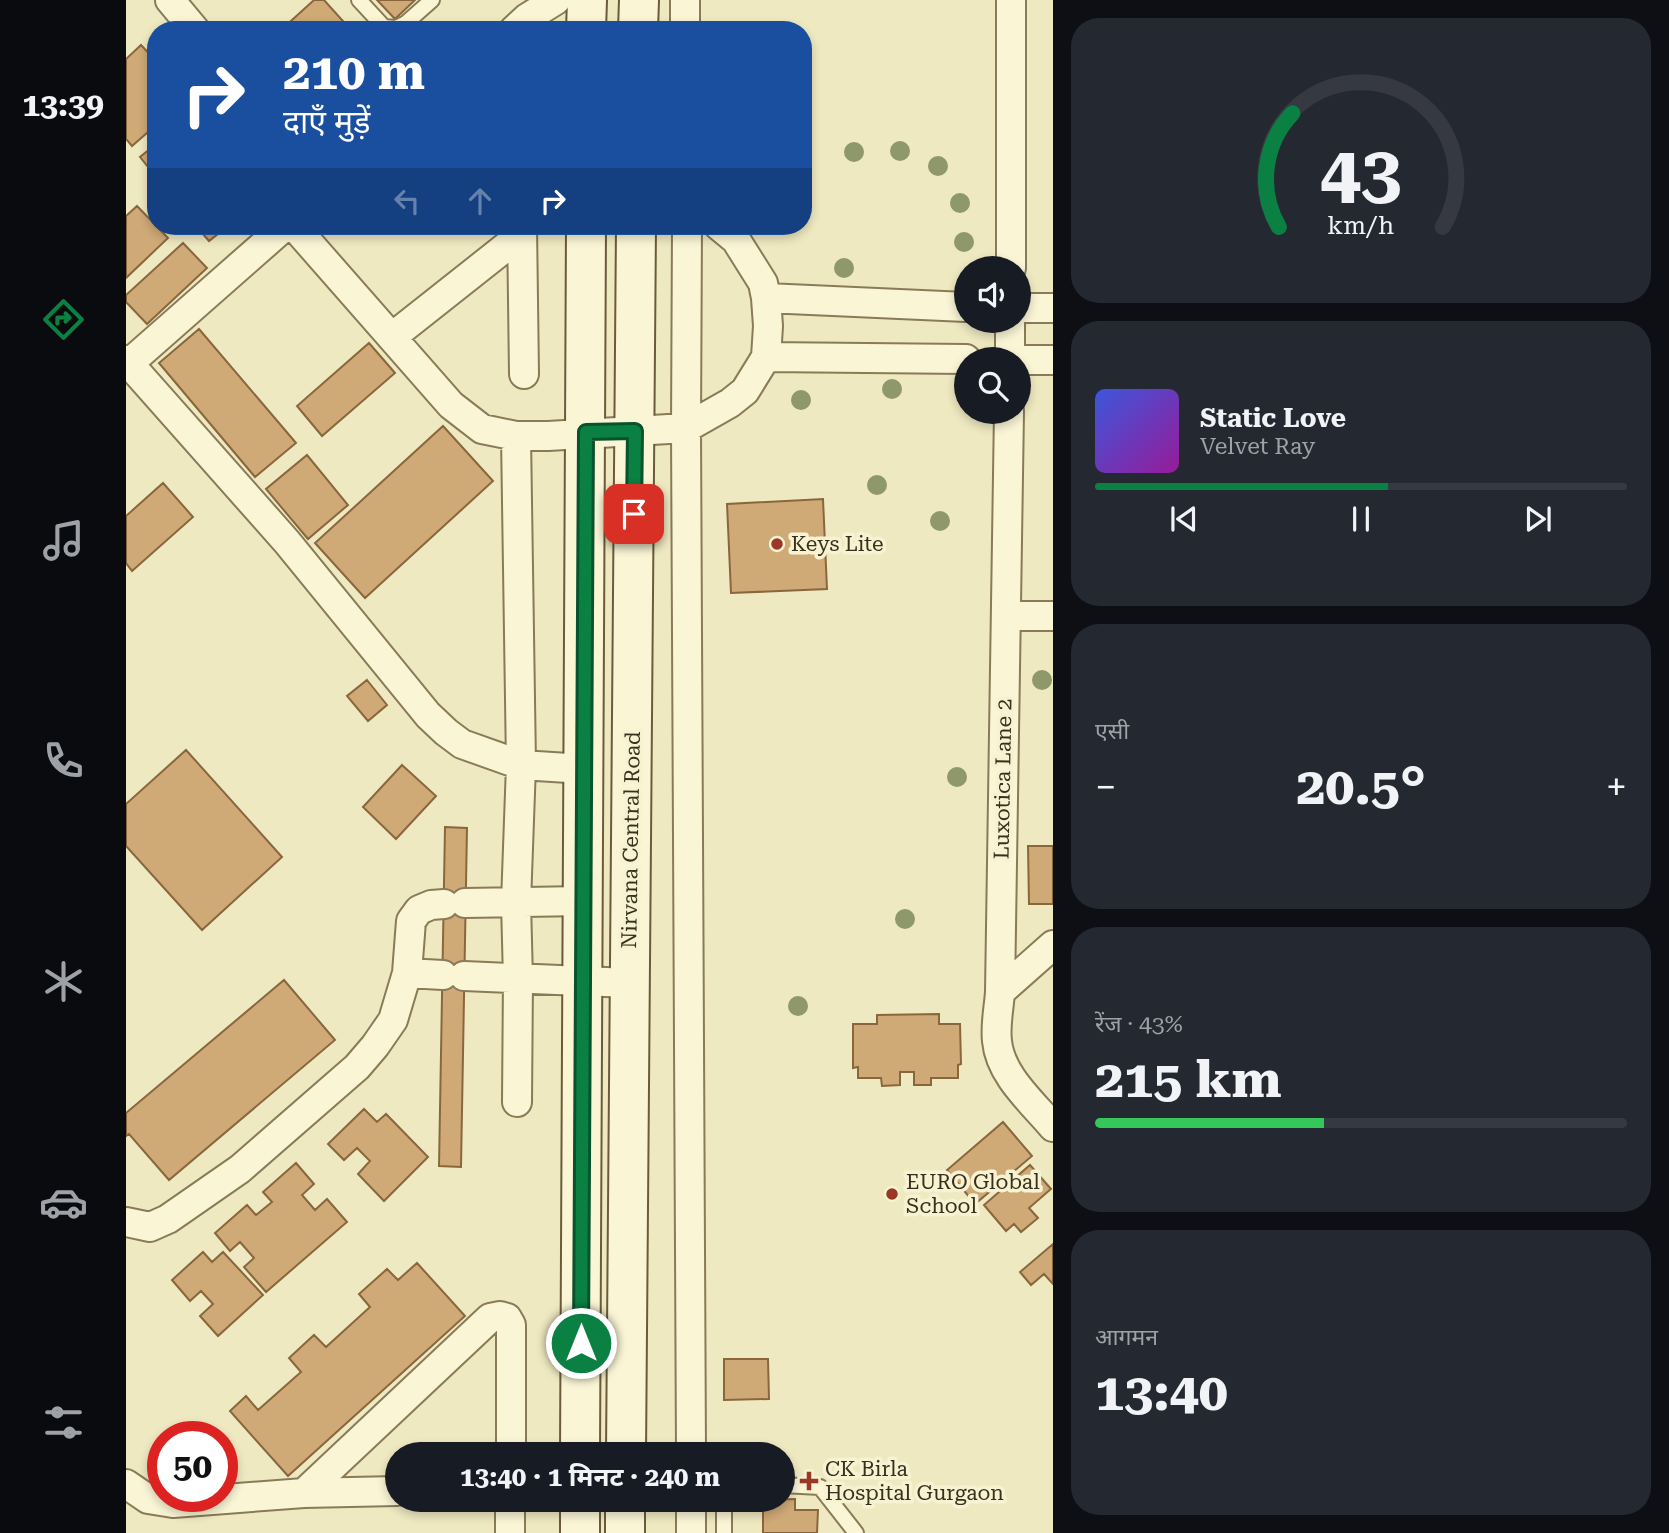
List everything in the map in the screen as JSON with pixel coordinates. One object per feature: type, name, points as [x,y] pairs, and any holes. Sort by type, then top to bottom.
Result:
[{"type":"main road","points":[[586,21],[587,0]]},
{"type":"main road","points":[[638,21],[639,0]]},
{"type":"main road","points":[[580,1442],[586,235]]},
{"type":"main road","name":"Nirvana Central Road","points":[[626,1442],[636,235]]},
{"type":"main road","points":[[580,1512],[580,1533]]},
{"type":"main road","points":[[625,1512],[625,1533]]},
{"type":"street","points":[[170,0],[188,21]]},
{"type":"street","points":[[529,21],[556,0]]},
{"type":"street","points":[[685,0],[685,21]]},
{"type":"street","points":[[1011,0],[1011,256]]},
{"type":"street","points":[[275,235],[127,363],[287,542],[428,715],[446,732],[462,744],[521,765],[584,769]]},
{"type":"street","points":[[302,235],[451,405],[482,429],[516,436],[686,428],[730,403],[745,391],[766,357],[766,298],[763,283],[736,240],[730,235]]},
{"type":"street","points":[[392,337],[516,235]]},
{"type":"street","points":[[522,235],[524,374]]},
{"type":"street","points":[[687,235],[691,1442]]},
{"type":"street","points":[[766,298],[954,306]]},
{"type":"street","points":[[1031,308],[1053,308]]},
{"type":"street","points":[[766,357],[954,359]]},
{"type":"street","points":[[1031,360],[1053,360]]},
{"type":"street","name":"Luxotica Lane 2","points":[[1009,424],[1000,992],[996,1040],[1001,1061],[1053,1127]]},
{"type":"street","points":[[516,436],[521,765],[516,903],[517,1102]]},
{"type":"street","points":[[1006,616],[1053,616]]},
{"type":"street","points":[[126,1222],[150,1227],[168,1219],[240,1169],[358,1067],[393,1020],[407,973],[411,921],[419,910],[431,905],[583,901]]},
{"type":"street","points":[[1000,992],[1053,945]]},
{"type":"street","points":[[407,973],[629,983]]},
{"type":"street","points":[[304,1493],[490,1318],[500,1315],[508,1318],[511,1325],[511,1442]]},
{"type":"street","points":[[126,1484],[148,1499],[173,1503],[304,1493],[385,1491]]},
{"type":"street","points":[[510,1512],[510,1533]]},
{"type":"street","points":[[691,1512],[691,1533]]},
{"type":"lane","points":[[359,0],[378,21]]},
{"type":"lane","points":[[408,21],[432,0]]},
{"type":"lane","points":[[795,1486],[820,1487],[856,1533]]},
{"type":"lane","points":[[724,1512],[724,1533]]},
{"type":"building","points":[[314,0],[324,0],[343,21],[291,21]]},
{"type":"building","points":[[377,0],[415,0],[395,19]]},
{"type":"building","points":[[141,45],[147,51],[147,133],[132,146],[126,139],[126,59]]},
{"type":"building","points":[[147,151],[147,166],[140,157]]},
{"type":"building","points":[[137,206],[147,216],[147,235],[165,235],[168,238],[126,278],[126,216]]},
{"type":"building","points":[[204,235],[217,235],[209,241]]},
{"type":"building","points":[[183,243],[207,268],[147,324],[126,302],[126,295]]},
{"type":"building","points":[[199,329],[296,443],[255,477],[159,363]]},
{"type":"building","points":[[369,343],[395,373],[322,436],[297,406]]},
{"type":"building","points":[[443,426],[493,481],[365,598],[315,543]]},
{"type":"building","points":[[307,455],[348,505],[308,539],[266,489]]},
{"type":"building","points":[[163,483],[193,517],[132,571],[126,563],[126,516]]},
{"type":"building","name":"Keys Lite","points":[[823,499],[827,589],[731,593],[727,504]]},
{"type":"building","points":[[367,680],[387,705],[368,721],[347,696]]},
{"type":"building","points":[[186,750],[282,857],[202,930],[126,846],[126,804]]},
{"type":"building","points":[[402,765],[436,796],[396,839],[363,807]]},
{"type":"building","points":[[445,827],[467,828],[461,1167],[439,1166]]},
{"type":"building","points":[[1028,846],[1053,846],[1053,904],[1029,904]]},
{"type":"building","points":[[284,980],[335,1040],[169,1180],[129,1134],[126,1136],[126,1113]]},
{"type":"building","points":[[939,1014],[939,1024],[960,1024],[961,1064],[958,1065],[958,1078],[931,1078],[931,1085],[914,1085],[914,1072],[900,1072],[900,1085],[882,1086],[881,1078],[858,1078],[858,1067],[853,1068],[853,1024],[877,1024],[877,1015]]},
{"type":"building","points":[[364,1109],[377,1122],[386,1114],[428,1157],[384,1201],[358,1174],[370,1161],[357,1148],[344,1160],[328,1144]]},
{"type":"building","points":[[1003,1122],[1032,1156],[975,1204],[947,1170]]},
{"type":"building","points":[[296,1163],[314,1184],[302,1195],[315,1210],[327,1199],[347,1222],[266,1292],[244,1267],[254,1258],[240,1242],[230,1251],[215,1233],[247,1205],[256,1215],[272,1202],[263,1192]]},
{"type":"building","points":[[1030,1165],[1051,1189],[1029,1208],[1038,1218],[1021,1232],[1014,1224],[1006,1231],[984,1205]]},
{"type":"building","points":[[1053,1244],[1053,1284],[1044,1274],[1031,1285],[1020,1272]]},
{"type":"building","points":[[203,1252],[212,1262],[223,1252],[263,1295],[218,1336],[200,1316],[213,1304],[201,1291],[190,1301],[172,1280]]},
{"type":"building","points":[[417,1263],[465,1316],[288,1476],[230,1411],[246,1396],[258,1410],[301,1372],[289,1358],[314,1335],[326,1347],[370,1307],[359,1294],[387,1269],[398,1280]]},
{"type":"building","points":[[724,1359],[768,1359],[769,1399],[724,1400]]},
{"type":"building","points":[[818,1510],[817,1533],[763,1533],[763,1512]]},
{"type":"place","name":"Keys Lite","points":[[777,544]]},
{"type":"place","name":"EURO Global School","points":[[892,1194]]},
{"type":"place","name":"CK Birla Hospital Gurgaon","points":[[809,1481]]},
{"type":"route","points":[[581,1343],[586,432],[635,431],[634,514]]}]
